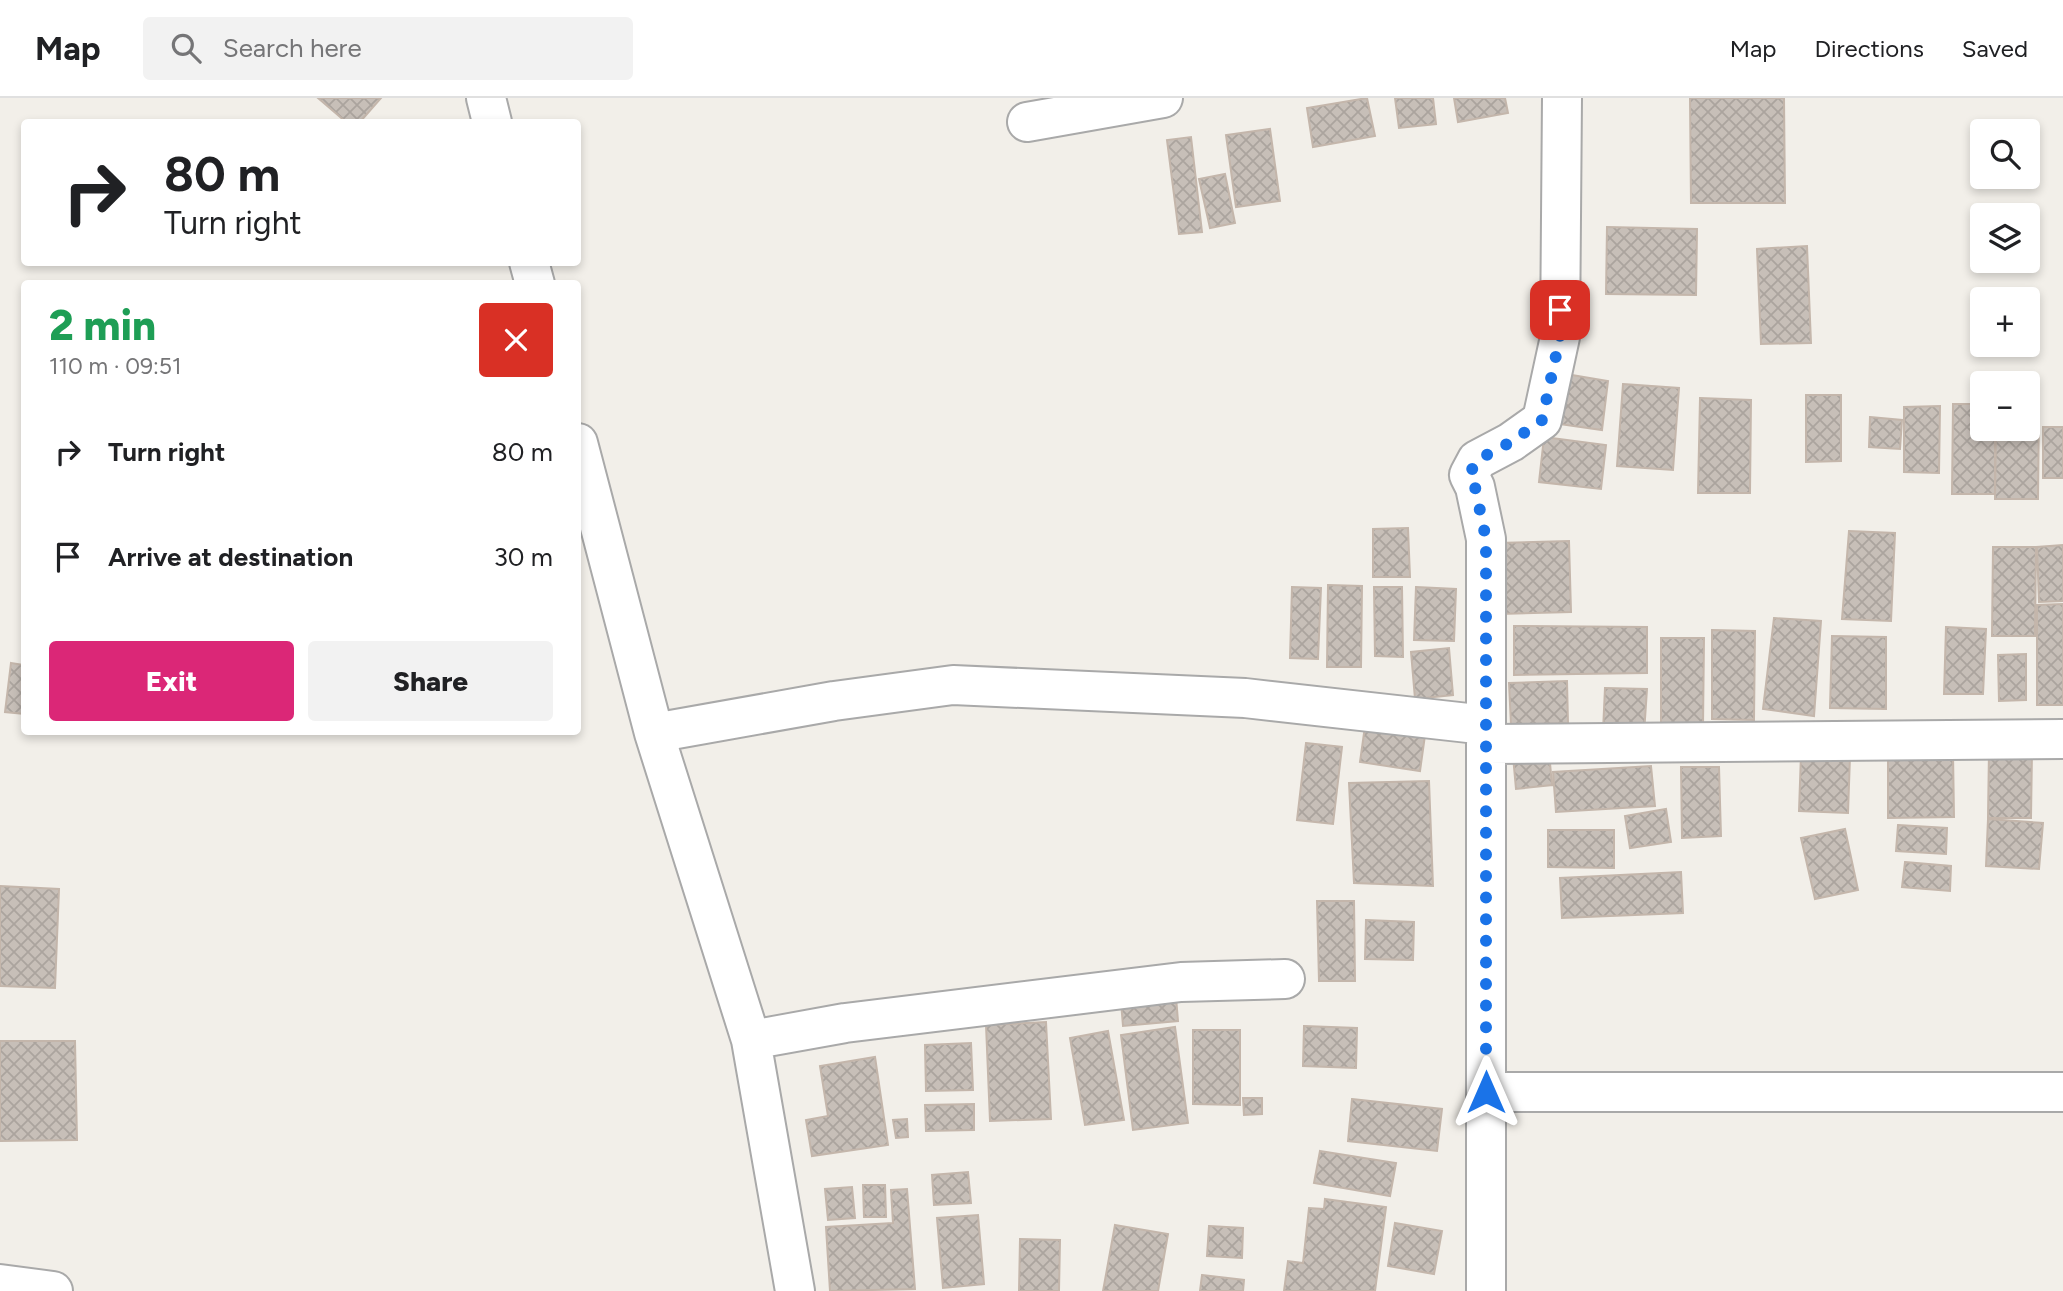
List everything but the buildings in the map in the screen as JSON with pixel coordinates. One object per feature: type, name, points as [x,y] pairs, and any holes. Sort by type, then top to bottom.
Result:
[{"type":"street","points":[[486,98],[491,119]]},
{"type":"street","points":[[1027,122],[1163,98]]},
{"type":"street","points":[[1486,1291],[1486,539],[1475,487],[1469,475],[1477,460],[1511,442],[1542,420],[1560,337],[1562,98]]},
{"type":"street","points":[[581,454],[654,733],[751,1041],[795,1291]]},
{"type":"street","points":[[654,733],[834,701],[953,685],[1245,698],[1487,735],[2063,739]]},
{"type":"street","points":[[751,1041],[845,1023],[1181,982],[1285,979]]},
{"type":"street","points":[[1486,1092],[2063,1092]]},
{"type":"street","points":[[0,1284],[53,1291]]},
{"type":"route","points":[[1486,1092],[1486,539],[1475,487],[1469,475],[1477,460],[1511,442],[1542,420],[1560,337],[1560,310]]}]
